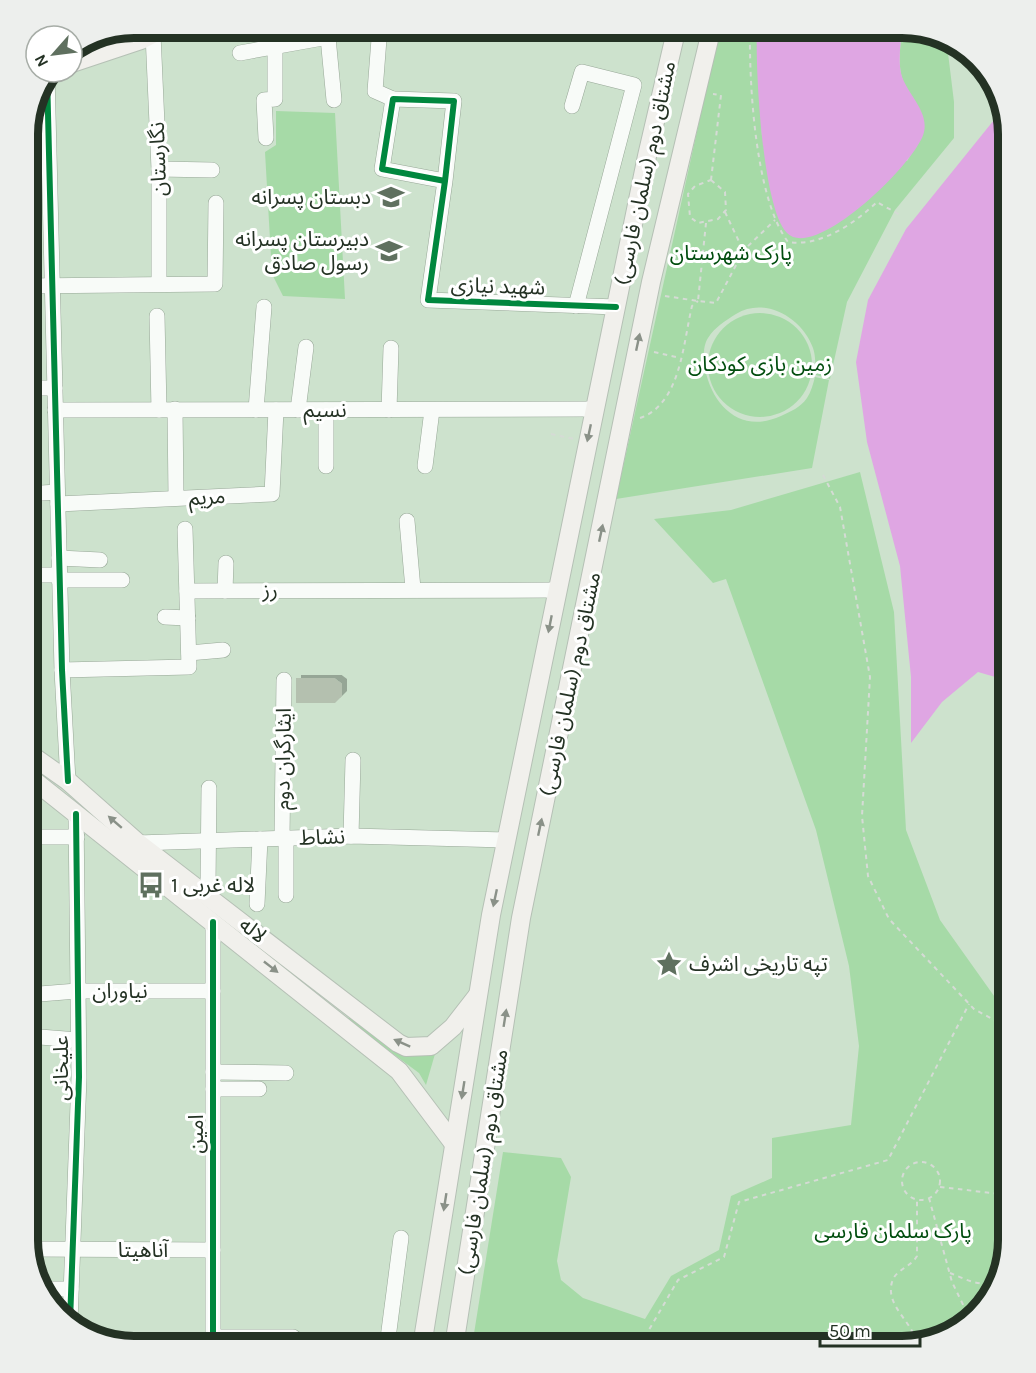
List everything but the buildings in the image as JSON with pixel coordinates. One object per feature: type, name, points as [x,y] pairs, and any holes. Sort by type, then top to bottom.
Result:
[{"type":"main road","points":[[84,57],[126,38]]},
{"type":"main road","name":"مشتاق دوم (سلمان فارسی)","points":[[424,1336],[478,995],[506,840],[594,409],[675,38]]},
{"type":"main road","name":"مشتاق دوم (سلمان فارسی)","points":[[456,1336],[521,918],[651,282],[709,38]]},
{"type":"main road","name":"لاله","points":[[38,760],[68,782],[340,1010],[399,1071],[454,1144]]},
{"type":"main road","name":"لاله","points":[[38,784],[213,922],[340,1010],[398,1043],[418,1048],[431,1046],[453,1027],[478,995]]},
{"type":"street","name":"نگارستان","points":[[159,38],[159,284]]},
{"type":"street","points":[[240,53],[275,47],[307,38]]},
{"type":"street","points":[[329,38],[334,100]]},
{"type":"street","points":[[379,39],[375,91],[393,99],[382,169],[445,182]]},
{"type":"street","points":[[266,138],[264,100],[275,99],[275,47]]},
{"type":"street","points":[[572,106],[582,72],[634,85],[576,306]]},
{"type":"street","points":[[47,90],[59,578],[68,782]]},
{"type":"street","name":"شهید نیازی","points":[[393,99],[454,101],[428,300],[616,307]]},
{"type":"street","points":[[159,169],[212,170]]},
{"type":"street","points":[[38,286],[215,284],[216,203]]},
{"type":"street","points":[[256,410],[264,307]]},
{"type":"street","points":[[157,316],[159,410]]},
{"type":"street","points":[[298,410],[306,347]]},
{"type":"street","points":[[389,410],[391,348]]},
{"type":"street","points":[[38,388],[55,388]]},
{"type":"street","name":"نسیم","points":[[55,410],[594,409]]},
{"type":"street","points":[[175,410],[176,498]]},
{"type":"street","name":"مریم","points":[[38,495],[58,498],[176,498],[272,494],[276,410]]},
{"type":"street","points":[[326,410],[326,466]]},
{"type":"street","points":[[425,466],[432,410]]},
{"type":"street","points":[[406,521],[413,589]]},
{"type":"street","points":[[62,670],[189,668],[185,529]]},
{"type":"street","points":[[59,558],[99,560]]},
{"type":"street","points":[[225,591],[226,563]]},
{"type":"street","points":[[38,576],[122,580]]},
{"type":"street","name":"رز","points":[[187,591],[557,590]]},
{"type":"street","points":[[165,617],[188,618]]},
{"type":"street","points":[[189,653],[223,650]]},
{"type":"street","name":"ایثارگران دوم","points":[[284,680],[286,895]]},
{"type":"street","points":[[351,836],[353,760]]},
{"type":"street","points":[[208,885],[209,788]]},
{"type":"street","name":"علیخانی","points":[[69,1311],[73,1251],[78,1040],[76,814]]},
{"type":"street","name":"نشاط","points":[[138,843],[351,836],[506,840]]},
{"type":"street","points":[[38,837],[77,837]]},
{"type":"street","points":[[257,904],[260,839]]},
{"type":"street","name":"امین","points":[[213,922],[213,1336]]},
{"type":"street","name":"نیاوران","points":[[38,993],[77,991],[213,991]]},
{"type":"street","points":[[38,1037],[78,1040]]},
{"type":"street","points":[[213,1072],[286,1072]]},
{"type":"street","points":[[213,1089],[259,1089]]},
{"type":"street","points":[[388,1336],[401,1238]]},
{"type":"street","name":"آناهیتا","points":[[38,1249],[213,1250]]},
{"type":"street","points":[[51,1289],[71,1289]]},
{"type":"path","points":[[750,38],[753,107],[770,206],[788,242],[804,245],[831,234],[866,212],[877,202],[900,215]]},
{"type":"path","points":[[709,93],[721,95],[711,180]]},
{"type":"path","points":[[711,180],[725,192],[725,212],[744,250]]},
{"type":"path","points":[[711,180],[695,186],[688,194],[690,217],[698,223],[706,223],[718,219],[725,212]]},
{"type":"path","points":[[663,296],[716,303],[744,250],[775,220]]},
{"type":"path","points":[[633,421],[661,407],[672,388],[692,306],[698,301],[706,223]]},
{"type":"path","points":[[650,351],[680,358]]},
{"type":"path","points":[[823,475],[840,507],[870,677],[862,816],[868,876],[889,920],[969,1004],[998,1022]]},
{"type":"path","points":[[646,1336],[678,1280],[724,1257],[739,1202],[888,1160],[969,1004]]},
{"type":"path","points":[[917,1162],[933,1166],[939,1172],[939,1187],[929,1198],[917,1200],[904,1190],[904,1173],[909,1166],[917,1162]]},
{"type":"path","points":[[939,1187],[998,1194]]},
{"type":"path","points":[[929,1198],[949,1273],[967,1311]]},
{"type":"path","points":[[915,1335],[900,1317],[891,1283],[897,1274],[914,1263],[917,1256],[917,1200]]},
{"type":"path","points":[[949,1273],[974,1282],[988,1284]]},
{"type":"green space","name":"پارک شهرستان","points":[[718,38],[758,38],[762,137],[907,161],[917,144],[923,122],[901,74],[901,38],[921,39],[949,49],[954,102],[954,138],[895,210],[847,302],[830,379],[816,375],[813,348],[808,337],[791,319],[770,309],[747,309],[736,314],[717,327],[706,341],[704,361],[709,383],[722,405],[731,414],[741,419],[753,422],[767,421],[781,416],[804,401],[810,393],[815,377],[829,380],[812,468],[616,499]]},
{"type":"green space","points":[[276,111],[335,113],[345,299],[283,296],[272,274],[265,152],[276,145]]},
{"type":"green space","name":"زمین بازی کودکان","points":[[760,313],[780,317],[797,328],[808,345],[812,365],[808,385],[797,402],[780,413],[760,417],[740,413],[723,402],[712,385],[708,365],[712,345],[723,328],[740,317]]},
{"type":"green space","name":"پارک سلمان فارسی","points":[[860,472],[894,612],[906,830],[940,920],[998,1002],[998,1252],[995,1264],[986,1287],[966,1312],[945,1326],[915,1335],[474,1336],[503,1152],[561,1158],[571,1177],[557,1261],[561,1280],[583,1298],[645,1319],[671,1276],[719,1250],[731,1196],[772,1178],[772,1138],[851,1125],[859,1046],[849,966],[816,830],[726,579],[713,583],[654,519],[731,510]]},
{"type":"green space","points":[[345,1018],[353,1018],[372,1032],[437,1047],[426,1085],[419,1073]]},
{"type":"shaded area","points":[[757,38],[901,38],[901,73],[923,116],[924,132],[918,146],[904,164],[864,204],[841,221],[819,234],[801,238],[787,233],[778,219],[771,196],[762,135]]},
{"type":"shaded area","points":[[997,116],[998,678],[978,672],[942,702],[911,743],[911,677],[900,566],[867,442],[856,362],[868,300],[906,229]]},
{"type":"cycle path","points":[[47,90],[62,670],[68,781]]},
{"type":"cycle path","points":[[445,181],[454,101],[393,99],[382,169],[445,181],[428,300],[616,307]]},
{"type":"cycle path","points":[[70,1312],[79,1077],[76,814]]},
{"type":"cycle path","points":[[213,922],[213,1336]]},
{"type":"place","name":"دبستان پسرانه","points":[[391,197]]},
{"type":"place","name":"دبیرستان پسرانه رسول صادق","points":[[389,251]]},
{"type":"place","name":"لاله غربی 1","points":[[151,885]]},
{"type":"place","name":"تپه تاریخی اشرف","points":[[669,964]]}]
